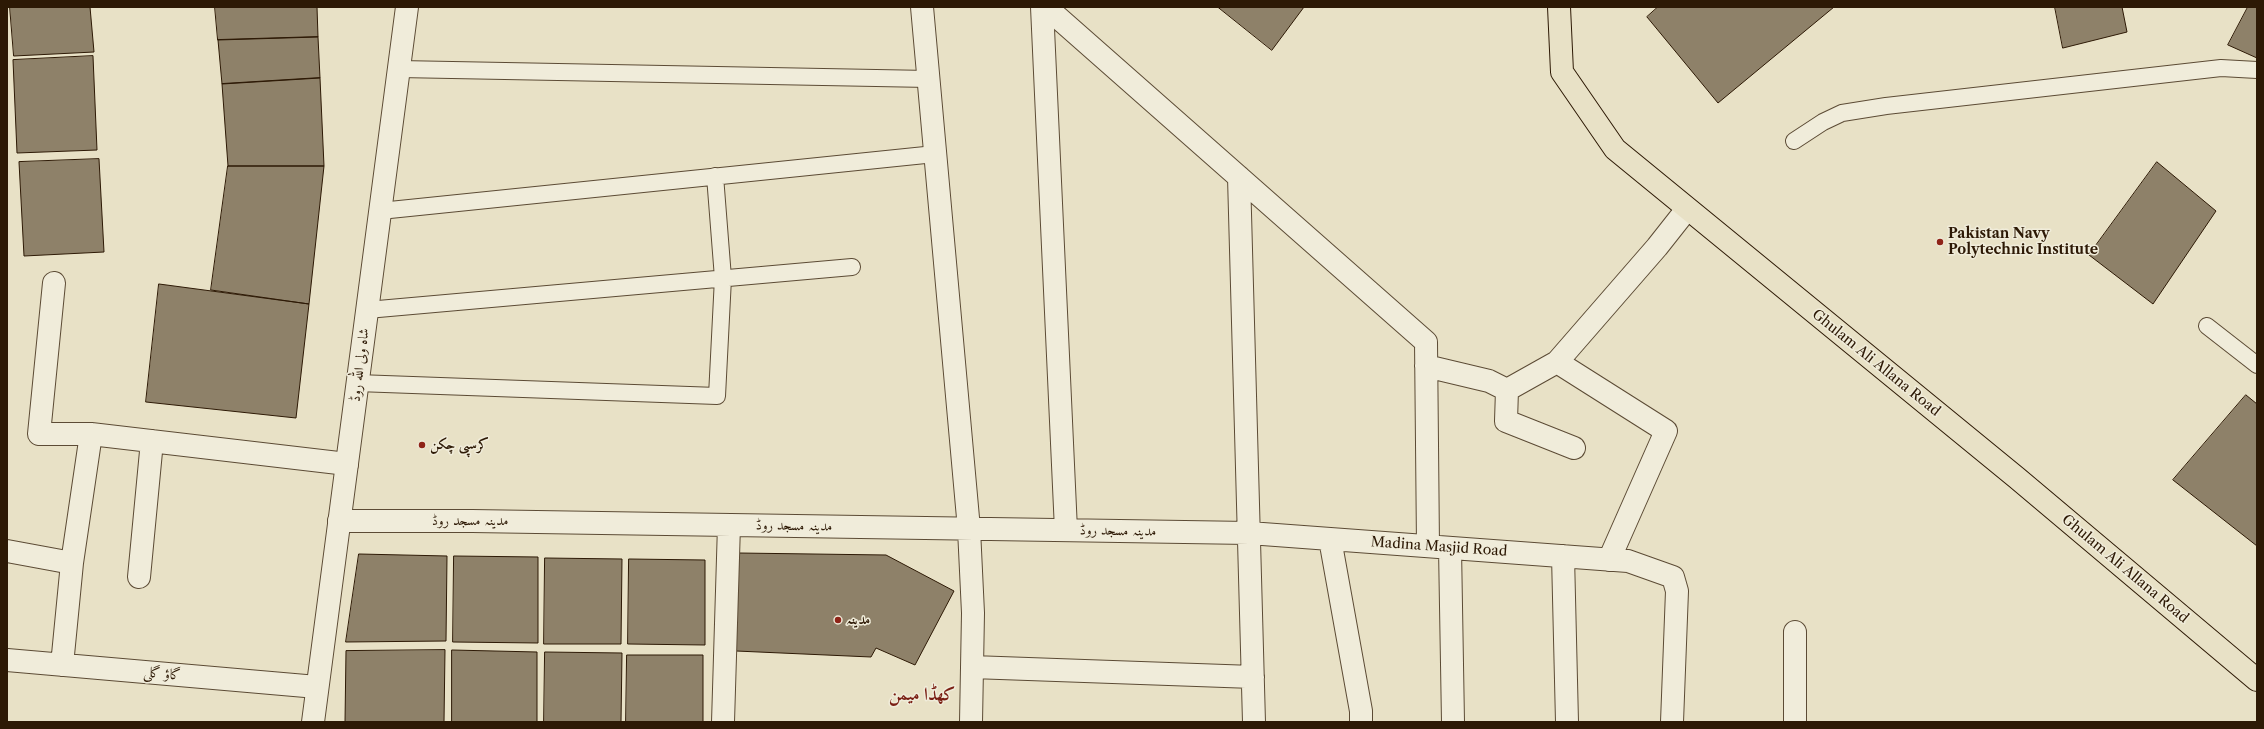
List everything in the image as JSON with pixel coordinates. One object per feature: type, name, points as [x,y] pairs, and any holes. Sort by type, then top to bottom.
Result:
[{"type":"main road","name":"Ghulam Ali Allana Road","points":[[1560,7],[1562,72],[1615,149],[2017,478],[2257,680]]},
{"type":"street","name":"شاہ ولی اللہ روڈ","points":[[313,722],[407,7]]},
{"type":"street","points":[[922,7],[969,529],[973,613],[970,722]]},
{"type":"street","points":[[1042,7],[1066,530]]},
{"type":"street","points":[[1046,7],[1426,342],[1428,546]]},
{"type":"street","points":[[1240,177],[1254,722]]},
{"type":"street","points":[[1507,390],[1562,357],[1657,247],[1687,209]]},
{"type":"street","points":[[54,283],[39,434],[91,434],[347,464]]},
{"type":"street","points":[[1562,357],[1666,431],[1619,560]]},
{"type":"street","points":[[1426,366],[1488,380],[1507,390]]},
{"type":"street","points":[[1507,390],[1506,421],[1574,448]]},
{"type":"street","points":[[62,665],[72,562],[91,434]]},
{"type":"street","points":[[139,577],[152,441]]},
{"type":"street","name":"مدینہ مسجد روڈ","points":[[339,522],[472,521],[1249,533]]},
{"type":"street","points":[[723,722],[729,525]]},
{"type":"street","name":"Madina Masjid Road","points":[[1249,533],[1619,560],[1673,577],[1677,590],[1672,722]]},
{"type":"street","points":[[1330,539],[1362,722]]},
{"type":"street","points":[[1450,548],[1453,722]]},
{"type":"street","points":[[7,551],[72,562]]},
{"type":"street","points":[[1563,556],[1567,722]]},
{"type":"street","points":[[1795,632],[1795,722]]},
{"type":"street","name":"گاؤ گلی","points":[[7,660],[317,687]]},
{"type":"street","points":[[972,667],[1253,676]]},
{"type":"lane","points":[[399,68],[929,79]]},
{"type":"lane","points":[[1794,141],[1823,122],[1842,113],[1886,106],[2221,68],[2257,70]]},
{"type":"lane","points":[[380,210],[935,154]]},
{"type":"lane","points":[[357,383],[717,396],[723,278],[715,176]]},
{"type":"lane","points":[[367,310],[852,267]]},
{"type":"lane","points":[[2207,326],[2257,365]]},
{"type":"building","points":[[10,7],[90,7],[94,52],[14,56]]},
{"type":"building","points":[[215,7],[317,7],[318,37],[218,40]]},
{"type":"building","points":[[1218,7],[1304,7],[1272,50]]},
{"type":"building","points":[[1658,7],[1834,7],[1718,103],[1647,17]]},
{"type":"building","points":[[2055,7],[2122,7],[2127,32],[2063,48]]},
{"type":"building","points":[[2248,7],[2257,7],[2257,58],[2228,45]]},
{"type":"building","points":[[318,37],[320,78],[222,84],[218,40]]},
{"type":"building","points":[[93,56],[97,150],[17,153],[13,60]]},
{"type":"building","points":[[320,78],[324,166],[228,166],[222,84]]},
{"type":"building","points":[[99,159],[104,252],[24,256],[19,162]]},
{"type":"building","points":[[2157,162],[2216,211],[2153,304],[2089,255]]},
{"type":"building","points":[[228,166],[324,166],[309,304],[211,290]]},
{"type":"building","points":[[159,284],[309,304],[296,418],[146,402]]},
{"type":"building","points":[[2246,395],[2257,404],[2257,546],[2173,480]]},
{"type":"building","name":"مدینہ","points":[[738,553],[886,555],[954,591],[915,665],[876,648],[871,657],[736,651]]},
{"type":"building","points":[[359,554],[447,556],[446,641],[346,642]]},
{"type":"building","points":[[454,556],[538,557],[538,643],[453,642]]},
{"type":"building","points":[[545,558],[622,559],[621,644],[544,644]]},
{"type":"building","points":[[629,559],[705,560],[705,645],[628,644]]},
{"type":"building","points":[[445,650],[444,722],[345,722],[346,651]]},
{"type":"building","points":[[452,650],[537,652],[537,722],[452,722]]},
{"type":"building","points":[[545,652],[622,653],[621,722],[544,722]]},
{"type":"building","points":[[627,655],[703,655],[703,722],[626,722]]},
{"type":"place","name":"Pakistan Navy Polytechnic Institute","points":[[1940,242]]},
{"type":"place","name":"کرسپی چکن","points":[[422,445]]},
{"type":"place","name":"مدینہ","points":[[838,620]]},
{"type":"district","name":"کھڈا میمن","points":[[922,695]]}]
